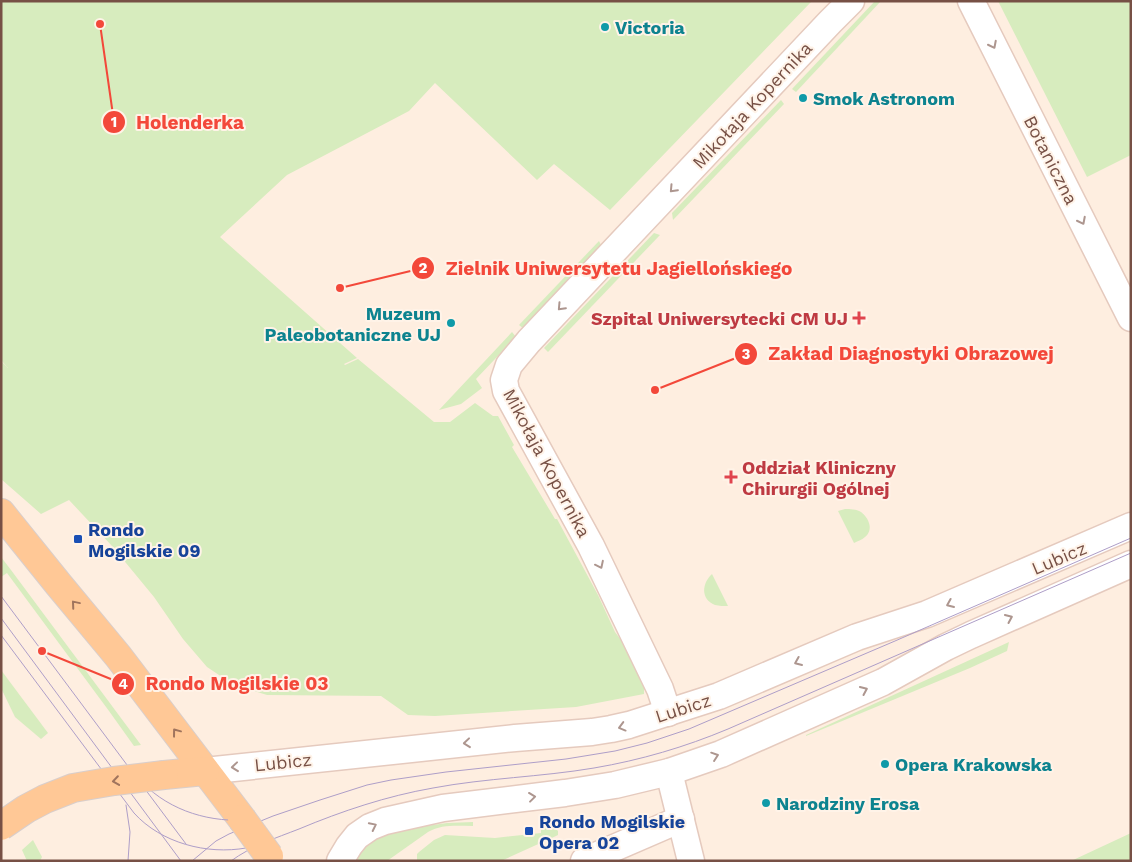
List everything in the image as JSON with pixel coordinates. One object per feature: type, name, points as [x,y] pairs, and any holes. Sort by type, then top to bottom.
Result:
[{"type":"main road","points":[[1,513],[118,656],[271,858]]},
{"type":"main road","points":[[1,826],[45,798],[74,788],[205,771]]},
{"type":"street","name":"Mikołaja Kopernika","points":[[668,713],[660,689],[591,546],[506,391],[504,380],[509,365],[529,341],[851,1]]},
{"type":"street","name":"Botaniczna","points":[[971,1],[1131,318]]},
{"type":"street","name":"Lubicz","points":[[205,771],[611,729],[719,696],[858,637],[926,614],[1131,526]]},
{"type":"street","name":"Lubicz","points":[[340,861],[357,836],[370,827],[385,821],[443,808],[615,785],[669,772],[736,748],[883,682],[971,635],[1131,564]]},
{"type":"street","points":[[669,772],[691,861]]},
{"type":"street","points":[[584,861],[681,819]]},
{"type":"green space","points":[[1,1],[812,1],[610,210],[554,164],[537,180],[435,83],[409,111],[287,175],[220,237],[357,358],[345,365],[358,359],[434,422],[450,422],[475,403],[493,416],[498,416],[514,445],[512,447],[555,519],[557,519],[598,595],[615,632],[627,648],[641,678],[644,694],[576,707],[435,716],[408,715],[381,696],[267,695],[234,685],[207,667],[183,639],[154,597],[112,546],[69,500],[41,514],[1,479],[1,361],[8,368],[1,360]]},
{"type":"green space","points":[[875,1],[881,1],[796,92],[792,89]]},
{"type":"green space","points":[[998,1],[1131,1],[1131,155],[1087,177]]},
{"type":"green space","points":[[781,100],[784,104],[673,220],[672,213]]},
{"type":"green space","points":[[654,233],[660,235],[548,352],[544,348]]},
{"type":"green space","points":[[599,241],[602,247],[524,329],[519,325]]},
{"type":"green space","points":[[512,332],[516,337],[476,379],[482,388],[461,404],[439,410]]},
{"type":"green space","points":[[845,509],[861,512],[869,524],[868,534],[854,543],[838,511]]},
{"type":"green space","points":[[1,557],[141,745],[134,746],[7,573],[1,577]]},
{"type":"green space","points":[[712,574],[728,606],[715,605],[705,595],[706,582]]},
{"type":"green space","points":[[1009,642],[1007,651],[806,736],[806,735]]},
{"type":"green space","points":[[1,670],[48,733],[41,739],[15,717],[1,688]]},
{"type":"green space","points":[[473,822],[473,826],[450,826],[433,829],[387,861],[353,861],[365,844],[391,831],[447,823]]},
{"type":"green space","points":[[551,826],[558,831],[558,835],[501,861],[417,860],[419,852],[434,840],[445,835],[495,838],[541,833],[541,827]]},
{"type":"green space","points":[[1131,833],[1131,861],[1071,861]]},
{"type":"green space","points":[[33,840],[42,857],[40,861],[27,861],[22,850]]},
{"type":"tram line","points":[[192,861],[216,841],[229,834],[273,816],[367,785],[446,772],[566,759],[615,751],[689,729],[1131,538]]},
{"type":"tram line","points":[[231,861],[255,847],[315,822],[399,795],[453,785],[554,774],[611,765],[696,742],[1131,553]]},
{"type":"tram line","points":[[1,596],[186,844]]},
{"type":"tram line","points":[[1,618],[181,861]]},
{"type":"tram line","points":[[1,635],[134,813],[145,823],[171,839],[201,848],[216,850],[246,848]]},
{"type":"tram line","points":[[148,788],[172,805],[200,816],[229,820],[258,819]]},
{"type":"tram line","points":[[126,805],[130,832],[128,861]]},
{"type":"place","name":"Holenderka","points":[[100,24]]},
{"type":"place","name":"Victoria","points":[[605,27]]},
{"type":"place","name":"Smok Astronom","points":[[803,98]]},
{"type":"place","name":"Zielnik Uniwersytetu Jagiellońskiego","points":[[340,288]]},
{"type":"place","name":"Szpital Uniwersytecki CM UJ","points":[[859,318]]},
{"type":"place","name":"Muzeum Paleobotaniczne UJ","points":[[451,323]]},
{"type":"place","name":"Zakład Diagnostyki Obrazowej","points":[[655,390]]},
{"type":"place","name":"Oddział Kliniczny Chirurgii Ogólnej","points":[[731,477]]},
{"type":"place","name":"Rondo Mogilskie 09","points":[[78,539]]},
{"type":"place","name":"Rondo Mogilskie 03","points":[[42,651]]},
{"type":"place","name":"Opera Krakowska","points":[[885,764]]},
{"type":"place","name":"Narodziny Erosa","points":[[766,803]]},
{"type":"place","name":"Rondo Mogilskie Opera 02","points":[[529,831]]}]
